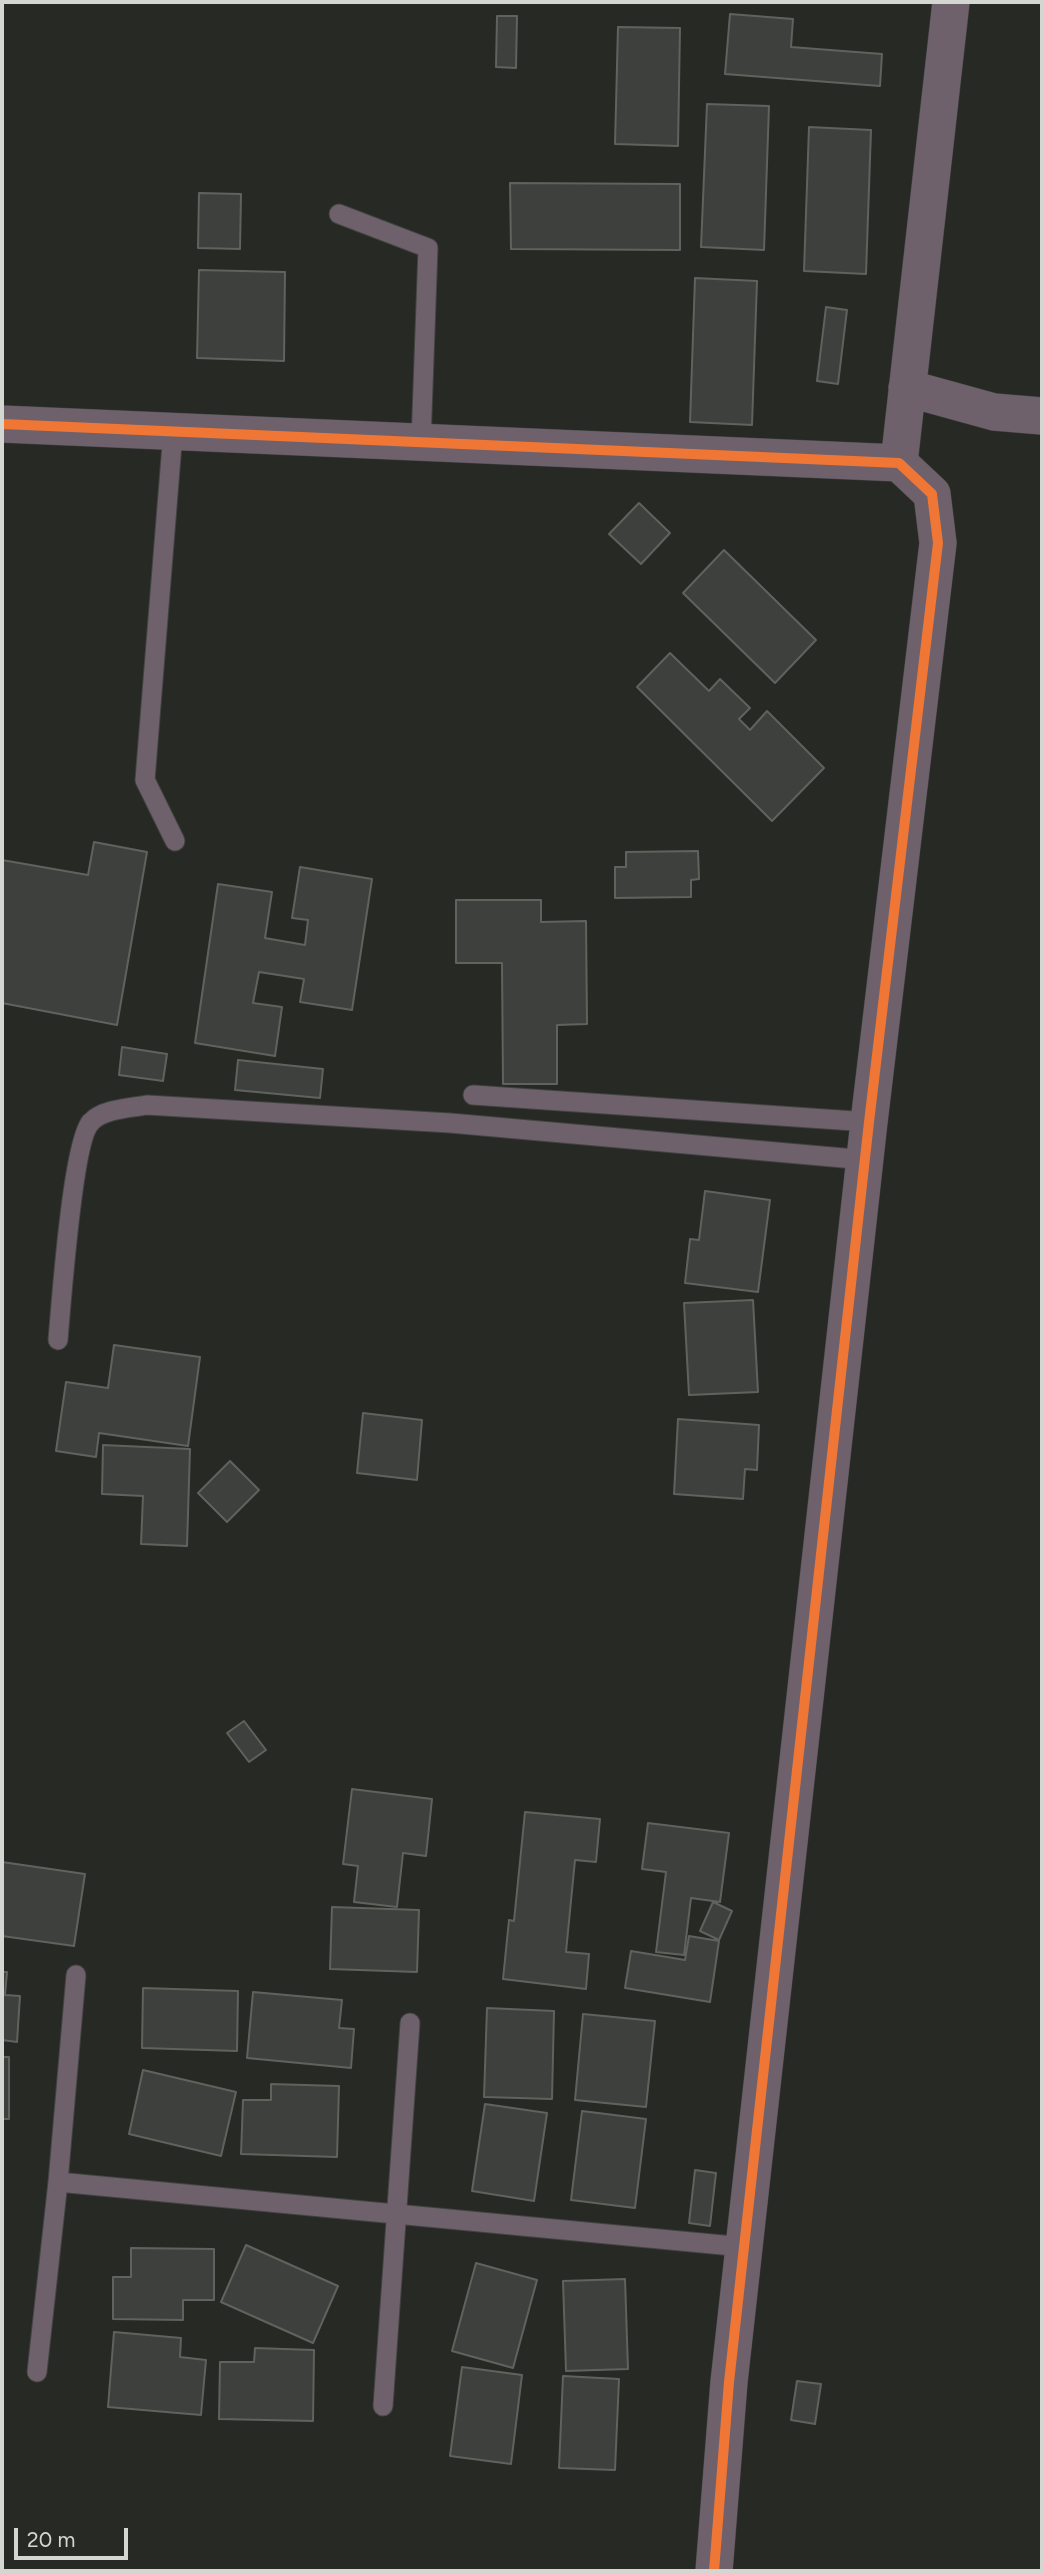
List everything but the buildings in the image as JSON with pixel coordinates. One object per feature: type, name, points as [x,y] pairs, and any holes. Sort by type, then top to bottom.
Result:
[{"type":"street","points":[[899,463],[951,2]]},
{"type":"street","points":[[907,388],[994,412],[1042,416]]},
{"type":"street","points":[[2,424],[899,463],[932,494],[938,543],[869,1122],[729,2382],[714,2571]]},
{"type":"lane","points":[[339,214],[428,248],[421,442]]},
{"type":"lane","points":[[173,432],[145,779],[175,841]]},
{"type":"lane","points":[[473,1096],[869,1122]]},
{"type":"lane","points":[[58,1340],[83,1131],[92,1120],[102,1114],[147,1105],[450,1123],[866,1160]]},
{"type":"lane","points":[[37,2372],[58,2182],[76,1975]]},
{"type":"lane","points":[[383,2406],[410,2023]]},
{"type":"lane","points":[[58,2182],[744,2247]]},
{"type":"cycle path","points":[[2,424],[899,463],[932,494],[938,543],[869,1122],[729,2382],[714,2571]]}]
